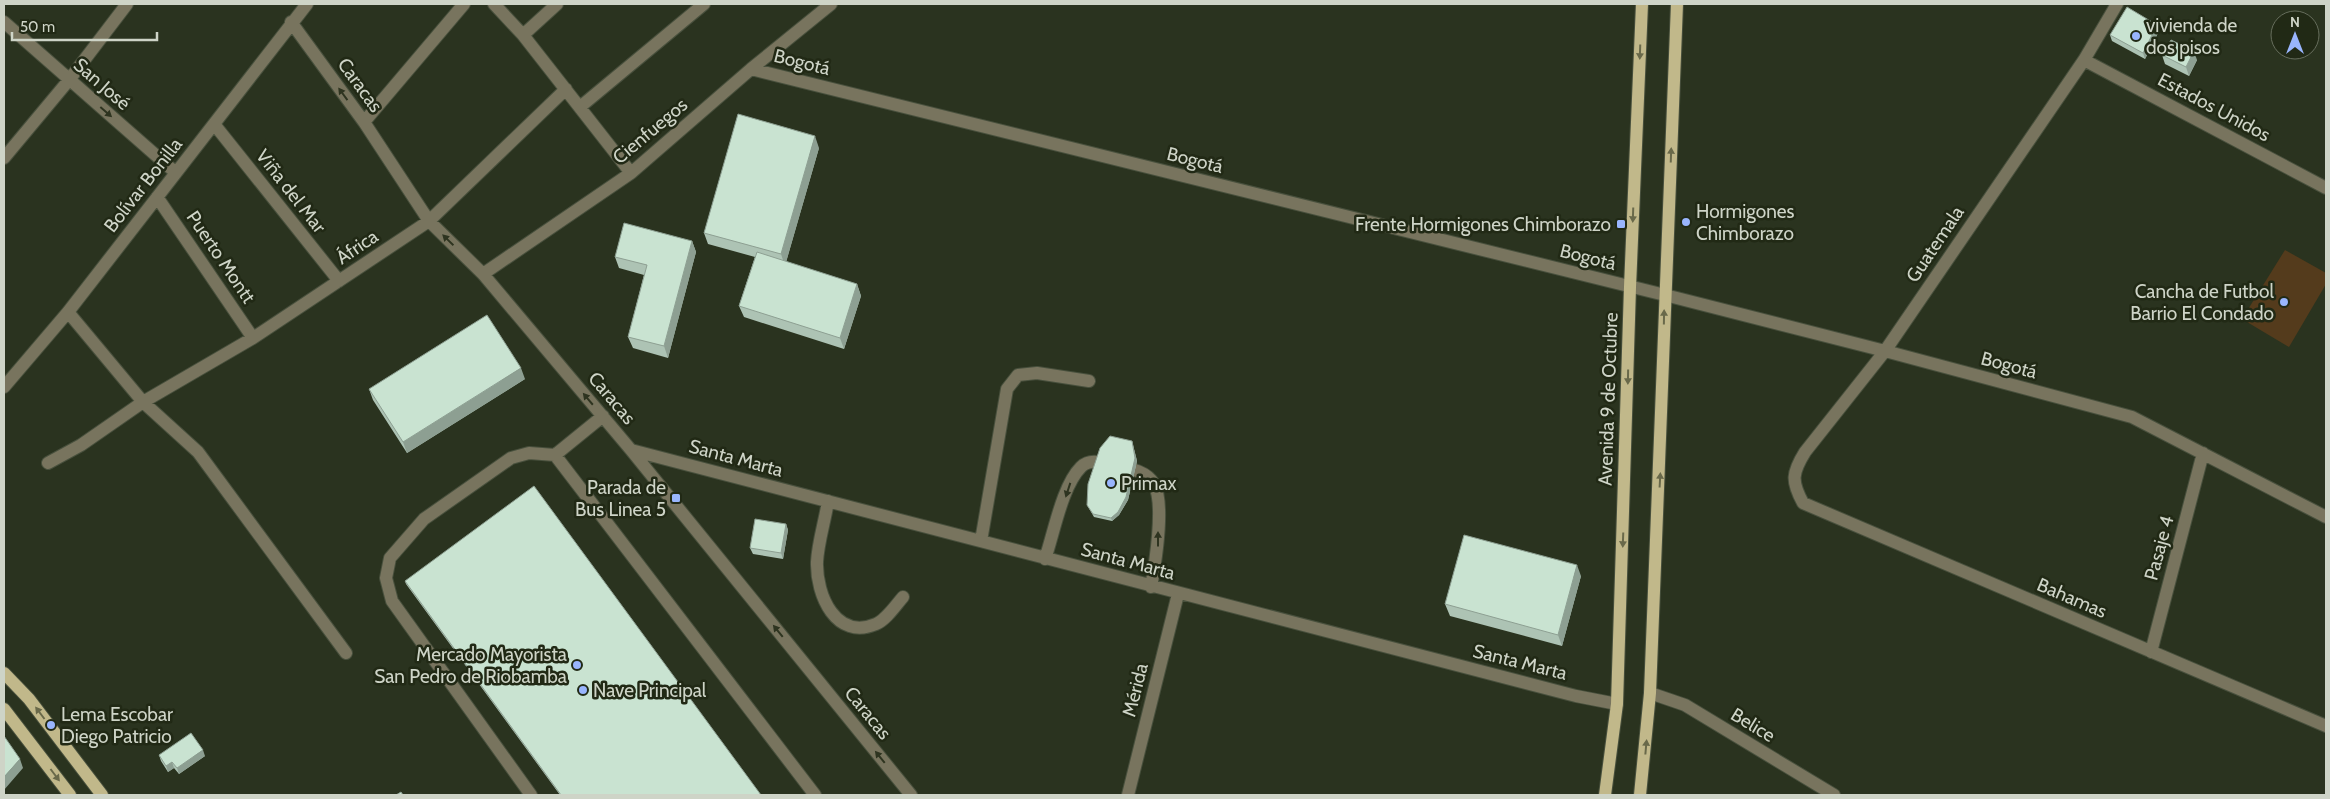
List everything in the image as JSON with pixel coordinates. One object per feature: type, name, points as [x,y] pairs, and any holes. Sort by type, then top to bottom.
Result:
[{"type":"main road","name":"Avenida 9 de Octubre","points":[[1605,795],[1617,704],[1630,287],[1642,4]]},
{"type":"main road","points":[[1640,795],[1650,693],[1661,456],[1665,295],[1677,4]]},
{"type":"main road","points":[[4,673],[29,699],[102,795]]},
{"type":"main road","points":[[6,716],[70,795]]},
{"type":"street","points":[[4,158],[69,80],[127,4]]},
{"type":"street","name":"Bolívar Bonilla","points":[[4,387],[68,312],[291,22],[307,4]]},
{"type":"street","points":[[364,122],[464,4]]},
{"type":"street","points":[[494,4],[523,35],[631,173]]},
{"type":"street","points":[[523,35],[557,4]]},
{"type":"street","points":[[580,107],[704,4]]},
{"type":"street","name":"Cienfuegos","points":[[483,274],[631,173],[751,69],[831,4]]},
{"type":"street","name":"Guatemala","points":[[1803,503],[1794,487],[1795,468],[1805,452],[1885,351],[2084,60],[2117,4]]},
{"type":"street","name":"San José","points":[[4,22],[176,173]]},
{"type":"street","name":"Caracas","points":[[291,22],[364,122],[429,221],[483,274],[603,416],[910,795]]},
{"type":"street","name":"Estados Unidos","points":[[2084,60],[2326,188]]},
{"type":"street","name":"Bogotá","points":[[751,69],[1665,295],[2132,417],[2326,516]]},
{"type":"street","name":"África","points":[[48,463],[81,445],[143,402],[253,338],[429,221],[566,89]]},
{"type":"street","name":"Viña del Mar","points":[[214,124],[339,281]]},
{"type":"street","name":"Puerto Montt","points":[[158,197],[253,338]]},
{"type":"street","points":[[68,312],[143,402],[198,452],[346,653]]},
{"type":"street","points":[[980,541],[1007,389],[1018,375],[1037,373],[1089,381]]},
{"type":"street","points":[[531,795],[392,601],[386,578],[390,558],[424,519],[511,458],[529,453],[555,455],[603,416]]},
{"type":"street","name":"Santa Marta","points":[[631,450],[1566,694],[1617,704]]},
{"type":"street","name":"Pasaje 4","points":[[2151,652],[2203,453]]},
{"type":"street","points":[[555,455],[815,795]]},
{"type":"street","points":[[1045,559],[1072,478],[1083,465],[1094,461],[1139,471],[1154,484],[1158,506],[1158,545],[1152,587]]},
{"type":"street","points":[[828,501],[817,561],[818,583],[828,608],[843,624],[860,629],[878,624],[903,597]]},
{"type":"street","name":"Bahamas","points":[[1803,503],[2326,726]]},
{"type":"street","name":"Mérida","points":[[1128,795],[1178,594]]},
{"type":"street","name":"Belice","points":[[1650,693],[1684,705],[1834,795]]},
{"type":"shaded area","name":"Cancha de Futbol Barrio El Condado","points":[[2285,250],[2326,273],[2326,284],[2289,347],[2242,319]]},
{"type":"building","name":"vivienda de dos pisos","points":[[2127,7],[2157,25],[2143,53],[2110,35]]},
{"type":"building","points":[[2171,40],[2194,51],[2186,67],[2162,55]]},
{"type":"building","points":[[738,114],[815,136],[781,254],[704,233]]},
{"type":"building","points":[[624,223],[692,241],[664,346],[628,337],[647,265],[615,257]]},
{"type":"building","points":[[757,252],[857,284],[840,338],[739,306]]},
{"type":"building","points":[[487,315],[521,368],[403,442],[369,389]]},
{"type":"building","points":[[1110,436],[1132,441],[1135,458],[1126,497],[1118,512],[1111,518],[1093,514],[1087,505],[1088,484],[1100,448]]},
{"type":"building","name":"Nave Principal","points":[[534,486],[761,795],[561,795],[405,581]]},
{"type":"building","points":[[755,519],[786,524],[781,553],[750,548]]},
{"type":"building","points":[[1464,535],[1577,565],[1558,635],[1445,604]]},
{"type":"building","points":[[191,733],[203,750],[177,768],[172,762],[166,766],[159,755]]},
{"type":"building","points":[[4,736],[20,759],[4,777]]},
{"type":"place","name":"vivienda de dos pisos","points":[[2136,36]]},
{"type":"place","name":"Hormigones Chimborazo","points":[[1686,222]]},
{"type":"place","name":"Frente Hormigones Chimborazo","points":[[1621,224]]},
{"type":"place","name":"Cancha de Futbol Barrio El Condado","points":[[2284,302]]},
{"type":"place","name":"Primax","points":[[1111,483]]},
{"type":"place","name":"Parada de Bus Linea 5","points":[[676,498]]},
{"type":"place","name":"Mercado Mayorista San Pedro de Riobamba","points":[[577,665]]},
{"type":"place","name":"Nave Principal","points":[[583,690]]},
{"type":"place","name":"Lema Escobar Diego Patricio","points":[[51,725]]}]
